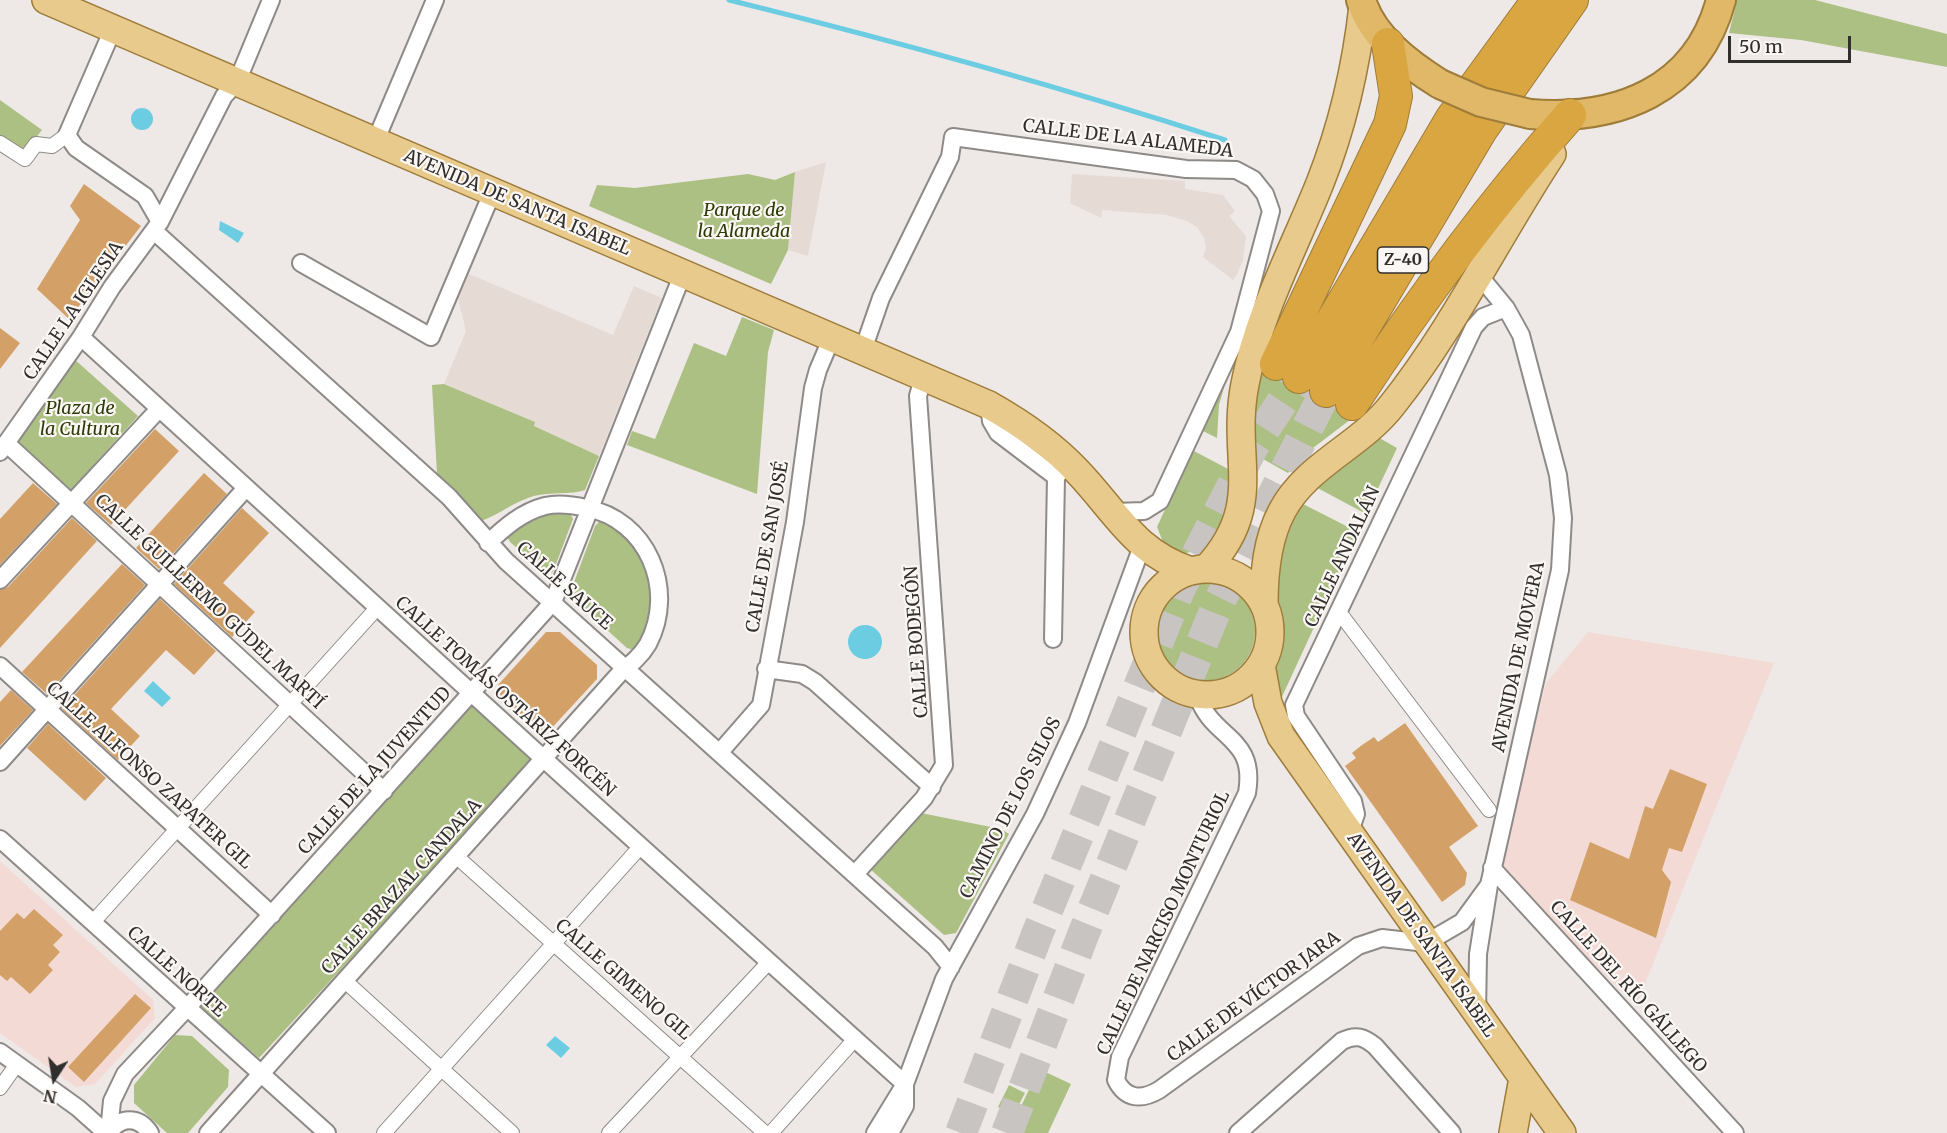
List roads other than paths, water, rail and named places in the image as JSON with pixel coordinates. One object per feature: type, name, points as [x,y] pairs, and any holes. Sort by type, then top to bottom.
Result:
[{"type":"highway","name":"Z-40","points":[[1388,44],[1396,96],[1390,124],[1287,370],[1452,118],[1538,0]]},
{"type":"highway","name":"Z-40","points":[[1572,0],[1481,130],[1339,397],[1409,317],[1539,150],[1578,115]]},
{"type":"highway","points":[[1362,3],[1388,44],[1417,70],[1440,84],[1481,102],[1530,114],[1578,115],[1630,104],[1667,82],[1700,49],[1710,31],[1721,0]]},
{"type":"main road","name":"AVENIDA DE SANTA ISABEL","points":[[46,0],[492,193],[924,375],[989,405],[1025,428],[1062,470],[1114,512],[1142,546],[1171,564],[1198,570]]},
{"type":"main road","points":[[1198,570],[1227,544],[1242,510],[1245,486],[1241,414],[1246,376],[1270,305],[1342,119],[1352,83],[1362,3]]},
{"type":"main road","points":[[1264,604],[1240,578],[1218,569],[1198,570],[1169,581],[1152,600],[1144,623],[1143,635],[1149,659],[1169,682],[1197,694],[1227,692],[1249,679],[1261,665],[1270,642],[1270,628],[1264,604],[1265,568],[1271,540],[1282,512],[1295,490],[1320,467],[1363,436],[1393,405],[1578,115]]},
{"type":"main road","name":"AVENIDA DE SANTA ISABEL","points":[[1142,546],[1150,574],[1152,600]]},
{"type":"main road","name":"AVENIDA DE SANTA ISABEL","points":[[1261,665],[1268,703],[1281,736],[1523,1078],[1553,1130]]},
{"type":"main road","name":"AVENIDA DE SANTA ISABEL","points":[[1227,692],[1281,736]]},
{"type":"main road","points":[[1512,1133],[1523,1078]]},
{"type":"street","name":"CALLE LA IGLESIA","points":[[2,448],[81,337],[112,286],[157,226],[224,96],[237,82],[271,0]]},
{"type":"street","points":[[375,142],[435,0]]},
{"type":"street","points":[[0,143],[25,159],[36,144],[52,146],[67,135],[113,30]]},
{"type":"street","points":[[67,135],[76,148],[145,196],[173,198]]},
{"type":"street","name":"CALLE DE LA ALAMEDA","points":[[863,350],[881,298],[951,156],[953,137],[1186,169],[1236,170],[1253,178],[1270,205],[1270,218],[1239,332],[1160,501],[1144,511],[1114,512]]},
{"type":"street","points":[[301,263],[431,337],[492,193]]},
{"type":"street","name":"CALLE SAUCE","points":[[145,196],[163,242],[449,497],[488,543],[935,947],[951,967]]},
{"type":"street","name":"CALLE DE LA JUVENTUD","points":[[108,1133],[110,1111],[118,1083],[553,602],[683,273]]},
{"type":"street","name":"AVENIDA DE MOVERA","points":[[1477,1015],[1478,954],[1490,877],[1560,570],[1563,518],[1558,475],[1521,335],[1506,308],[1478,274]]},
{"type":"street","name":"CALLE ANDALÁN","points":[[1349,834],[1356,814],[1353,801],[1293,709],[1474,327],[1483,317],[1506,308]]},
{"type":"street","name":"CALLE TOMÁS OSTÁRIZ FORCÉN","points":[[81,337],[377,608],[905,1084]]},
{"type":"street","name":"CALLE DE SAN JOSÉ","points":[[720,752],[759,709],[795,522],[813,388],[832,337]]},
{"type":"street","name":"CALLE BODEGÓN","points":[[855,874],[932,788],[942,773],[944,762],[918,396],[924,375]]},
{"type":"street","points":[[0,580],[159,409]]},
{"type":"street","name":"CALLE GUILLERMO GÚDEL MARTÍ","points":[[2,448],[72,502],[159,586],[384,791]]},
{"type":"street","points":[[1053,639],[1062,470]]},
{"type":"street","points":[[0,762],[246,488]]},
{"type":"street","name":"CALLE BRAZAL CANDALA","points":[[208,1133],[647,646],[655,624],[659,592],[656,572],[648,552],[631,530],[612,516],[590,508],[561,504],[538,508],[513,522],[488,543]]},
{"type":"street","name":"CAMINO DE LOS SILOS","points":[[875,1133],[905,1084],[951,967],[1035,814],[1077,723],[1142,546]]},
{"type":"street","points":[[93,922],[177,826],[377,608]]},
{"type":"street","points":[[1339,612],[1489,810]]},
{"type":"street","name":"CALLE ALFONSO ZAPATER GIL","points":[[0,666],[272,915]]},
{"type":"street","points":[[766,669],[802,674],[815,682],[932,788]]},
{"type":"street","name":"CALLE DE NARCISO MONTURIOL","points":[[1116,1080],[1120,1057],[1247,793],[1249,770],[1242,751],[1231,738],[1206,718],[1197,694]]},
{"type":"street","name":"CALLE NORTE","points":[[0,838],[327,1133]]},
{"type":"street","points":[[384,1133],[641,846]]},
{"type":"street","name":"CALLE GIMENO GIL","points":[[456,856],[681,1055],[765,1133]]},
{"type":"street","name":"AVENIDA DE MOVERA","points":[[1426,943],[1462,922],[1490,877]]},
{"type":"street","name":"CALLE DEL RÍO GÁLLEGO","points":[[1490,877],[1735,1133]]},
{"type":"street","name":"CALLE DE VÍCTOR JARA","points":[[1116,1080],[1120,1088],[1134,1097],[1150,1095],[1358,946],[1383,938],[1426,943]]},
{"type":"street","points":[[609,1133],[769,962]]},
{"type":"street","points":[[344,980],[512,1133]]},
{"type":"street","points":[[1238,1133],[1342,1041],[1354,1036],[1361,1037],[1376,1046],[1452,1133]]},
{"type":"street","points":[[771,1133],[855,1039]]},
{"type":"street","points":[[0,1052],[78,1108],[108,1133],[117,1123],[129,1120],[140,1123],[150,1133]]},
{"type":"street","points":[[0,1088],[17,1064]]},
{"type":"street","name":"CAMINO DE LOS SILOS","points":[[890,1133],[905,1106],[905,1084]]},
{"type":"water","points":[[142,108],[152,115],[153,119],[146,129],[142,130],[132,123],[131,119],[138,109]]},
{"type":"water","points":[[220,221],[244,233],[238,243],[219,230]]},
{"type":"water","points":[[865,625],[877,630],[882,642],[877,654],[865,659],[853,654],[848,642],[853,630]]},
{"type":"water","points":[[153,681],[171,698],[162,707],[144,691]]},
{"type":"water","points":[[555,1036],[570,1048],[561,1058],[546,1045]]},
{"type":"waterway","points":[[729,0],[978,66],[1225,140]]},
{"type":"tunnel","points":[[961,1133],[1038,932],[1179,590],[1253,446],[1299,377]]},
{"type":"tunnel","points":[[1007,1133],[1083,935],[1217,606],[1326,391]]},
{"type":"park label","name":"Parque de la Alameda","points":[[744,221]]},
{"type":"park label","name":"Plaza de la Cultura","points":[[80,419]]}]
